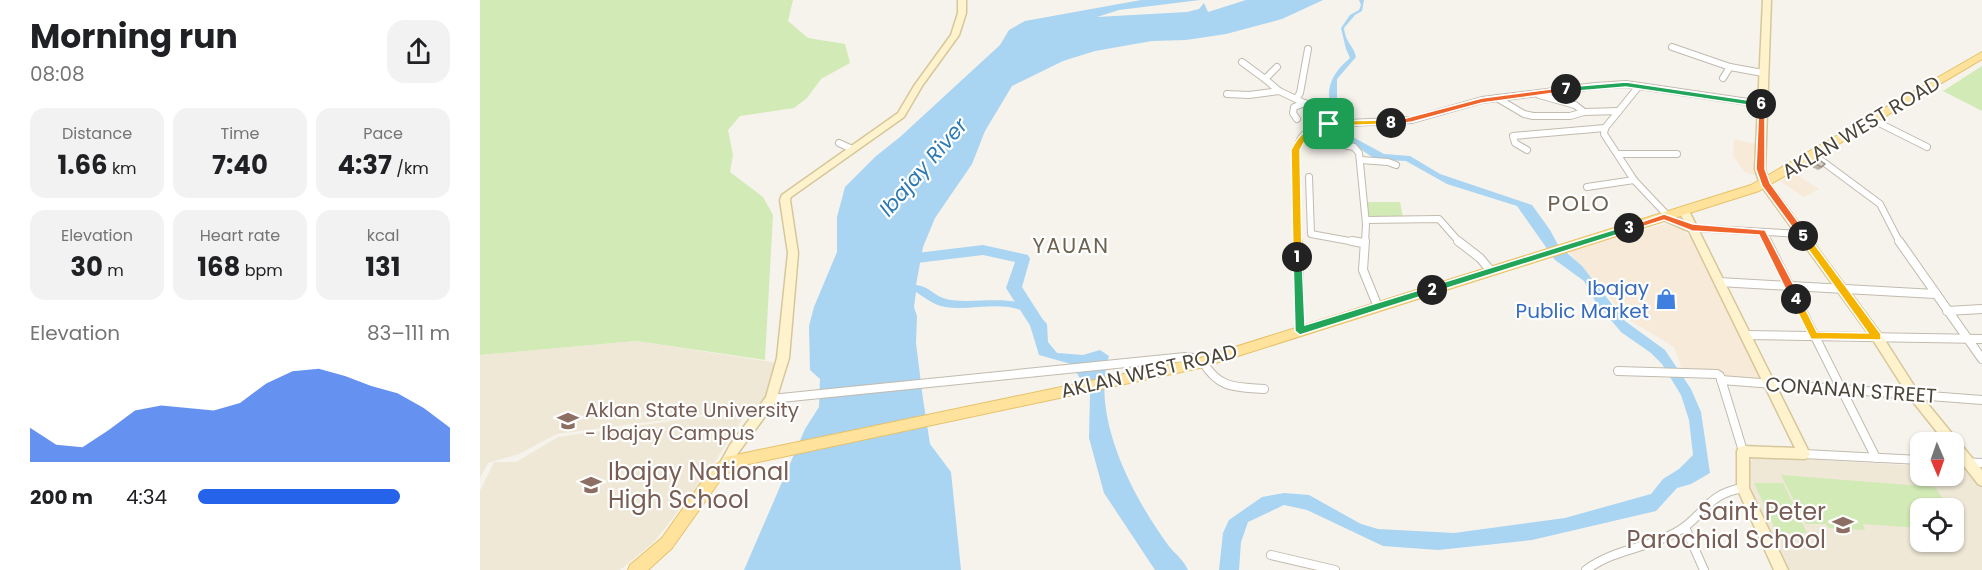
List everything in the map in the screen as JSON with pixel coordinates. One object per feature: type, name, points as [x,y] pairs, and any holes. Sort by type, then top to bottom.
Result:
[{"type":"main road","name":"AKLAN WEST ROAD","points":[[725,465],[731,461],[1201,363],[1684,211],[1765,184],[1982,55]]},
{"type":"main road","points":[[636,570],[667,543],[716,474],[725,465]]},
{"type":"street","points":[[725,465],[771,399],[778,381],[787,338],[788,297],[793,253],[785,200],[792,190],[884,130],[901,115],[918,86],[955,35],[962,13],[962,0]]},
{"type":"street","points":[[1767,0],[1760,169],[1765,184],[1877,337],[1914,395],[1944,432]]},
{"type":"street","points":[[1672,47],[1730,67],[1763,73]]},
{"type":"street","points":[[1296,99],[1300,93],[1308,50]]},
{"type":"street","points":[[1242,62],[1279,90],[1317,110],[1343,145],[1356,149],[1361,160],[1366,220],[1363,270],[1368,287],[1378,306]]},
{"type":"street","points":[[1265,79],[1277,67]]},
{"type":"street","points":[[1723,78],[1730,67]]},
{"type":"street","points":[[1300,331],[1295,150],[1301,138],[1308,131],[1329,124],[1412,120],[1450,107],[1497,98],[1595,86],[1639,86],[1762,104]]},
{"type":"street","points":[[1639,86],[1605,128],[1604,134],[1634,180],[1666,216],[1692,228],[1802,234]]},
{"type":"street","points":[[1227,94],[1250,95],[1279,90]]},
{"type":"street","points":[[1534,94],[1575,105],[1584,112]]},
{"type":"street","points":[[1497,98],[1524,114],[1533,116],[1570,116],[1584,112],[1619,111]]},
{"type":"street","points":[[1297,119],[1293,113],[1294,107],[1305,103]]},
{"type":"street","points":[[1873,120],[1927,147]]},
{"type":"street","points":[[1527,150],[1515,143],[1513,136],[1605,128]]},
{"type":"street","points":[[839,143],[852,149]]},
{"type":"street","points":[[1618,154],[1677,154]]},
{"type":"street","points":[[1814,155],[1880,204],[1900,243],[1982,359]]},
{"type":"street","points":[[1361,160],[1388,162],[1396,165]]},
{"type":"street","points":[[1309,177],[1311,234],[1363,243]]},
{"type":"street","points":[[1587,187],[1634,180]]},
{"type":"street","points":[[1684,211],[1804,454]]},
{"type":"street","points":[[1366,220],[1439,219],[1455,239],[1480,258],[1491,271]]},
{"type":"street","points":[[1762,232],[1876,458]]},
{"type":"street","points":[[1719,282],[1935,294]]},
{"type":"street","points":[[1947,311],[1982,309]]},
{"type":"street","points":[[1745,335],[1982,339]]},
{"type":"street","points":[[771,399],[1185,357],[1193,358],[1201,363],[1216,381],[1226,385],[1264,389]]},
{"type":"street","name":"CONANAN STREET","points":[[1618,371],[1717,374],[1721,380],[1982,400]]},
{"type":"street","points":[[1721,380],[1743,451],[1743,488],[1781,570]]},
{"type":"street","points":[[1743,451],[1910,460]]},
{"type":"street","points":[[1975,463],[1982,480]]},
{"type":"street","points":[[1586,570],[1598,561],[1685,527],[1714,496],[1724,490],[1743,488]]},
{"type":"street","points":[[1685,527],[1704,570]]},
{"type":"street","points":[[1271,555],[1335,570]]},
{"type":"shaded area","points":[[1734,139],[1756,144],[1753,158],[1758,176],[1744,172],[1733,155]]},
{"type":"shaded area","points":[[1794,173],[1819,189],[1804,197],[1780,181]]},
{"type":"shaded area","name":"Ibajay Public Market","points":[[1665,224],[1682,229],[1692,239],[1760,379],[1724,376],[1722,372],[1683,371],[1674,347],[1628,319],[1569,252]]},
{"type":"shaded area","name":"Aklan State University - Ibajay Campus","points":[[636,341],[778,363],[768,397],[755,408],[557,434],[519,454],[488,463],[480,478],[480,355]]},
{"type":"shaded area","name":"Ibajay National High School","points":[[748,410],[704,479],[653,543],[620,570],[480,570],[480,491],[494,462],[516,462],[558,437]]},
{"type":"shaded area","name":"Saint Peter Parochial School","points":[[1755,456],[1910,465],[1910,486],[1964,486],[1964,469],[1967,469],[1982,489],[1982,570],[1787,570],[1748,488],[1747,465]]},
{"type":"green space","points":[[480,0],[793,0],[788,21],[808,38],[845,44],[850,63],[821,79],[807,98],[794,108],[740,116],[728,130],[733,155],[730,172],[763,197],[773,215],[765,360],[636,341],[480,355]]},
{"type":"green space","points":[[1982,66],[1982,111],[1943,91]]},
{"type":"green space","points":[[1367,202],[1400,202],[1403,218],[1368,219]]},
{"type":"green space","points":[[1781,475],[1935,487],[1942,498],[1910,498],[1910,527],[1863,524],[1865,530],[1829,528],[1826,524],[1806,524]]},
{"type":"green space","points":[[1754,483],[1783,483],[1807,533],[1777,533]]},
{"type":"water","name":"Ibajay River","points":[[1141,0],[1200,0],[1119,10],[1097,17],[1187,12],[1199,9],[1204,3],[1208,12],[1246,0],[1323,0],[1282,19],[1226,34],[1186,40],[1152,41],[1095,51],[1063,61],[1012,86],[985,131],[972,164],[935,218],[923,247],[916,285],[938,296],[956,301],[1001,300],[1022,303],[1031,307],[1047,324],[1048,342],[1057,353],[1083,355],[1100,350],[1109,356],[1105,379],[1105,404],[1118,455],[1141,504],[1188,570],[1155,570],[1104,493],[1089,438],[1090,394],[1071,364],[1039,355],[1026,312],[996,306],[945,307],[933,303],[916,292],[914,307],[917,316],[916,343],[930,444],[951,472],[961,570],[744,570],[805,429],[819,407],[820,379],[810,370],[809,326],[814,307],[837,252],[837,217],[845,187],[875,157],[1000,45],[1009,30],[1025,21]]},
{"type":"water","points":[[1359,0],[1364,0],[1362,11],[1355,15],[1344,28],[1356,57],[1337,79],[1340,116],[1349,135],[1384,154],[1410,156],[1440,174],[1532,205],[1558,245],[1582,266],[1625,321],[1665,350],[1691,389],[1701,412],[1710,473],[1691,484],[1677,488],[1656,511],[1532,540],[1438,550],[1383,546],[1307,510],[1284,505],[1248,522],[1241,542],[1239,570],[1219,570],[1223,533],[1229,520],[1262,497],[1284,493],[1309,495],[1361,524],[1378,529],[1454,533],[1565,518],[1651,494],[1663,479],[1679,469],[1693,455],[1689,420],[1681,395],[1662,364],[1651,353],[1621,332],[1595,301],[1584,281],[1555,260],[1517,206],[1447,184],[1406,161],[1372,157],[1343,137],[1332,119],[1329,89],[1335,74],[1350,58],[1341,28],[1350,15],[1359,10],[1361,5]]},
{"type":"building","points":[[1818,159],[1825,164],[1821,167],[1813,162]]},
{"type":"waterway","points":[[900,260],[983,250],[1023,259],[1014,288],[1037,323]]},
{"type":"place","name":"Ibajay Public Market","points":[[1666,299]]},
{"type":"place","name":"Aklan State University - Ibajay Campus","points":[[568,421]]},
{"type":"place","name":"Ibajay National High School","points":[[591,485]]},
{"type":"place","name":"Saint Peter Parochial School","points":[[1843,525]]},
{"type":"district","name":"POLO","points":[[1579,203]]},
{"type":"district","name":"YAUAN","points":[[1071,245]]},
{"type":"route","points":[[1626,84],[1762,104],[1760,169],[1765,184],[1877,337],[1814,336],[1762,232],[1692,228],[1664,217],[1300,331],[1295,150],[1301,138],[1308,131],[1329,124],[1412,120],[1450,107],[1482,100],[1626,84]]}]
